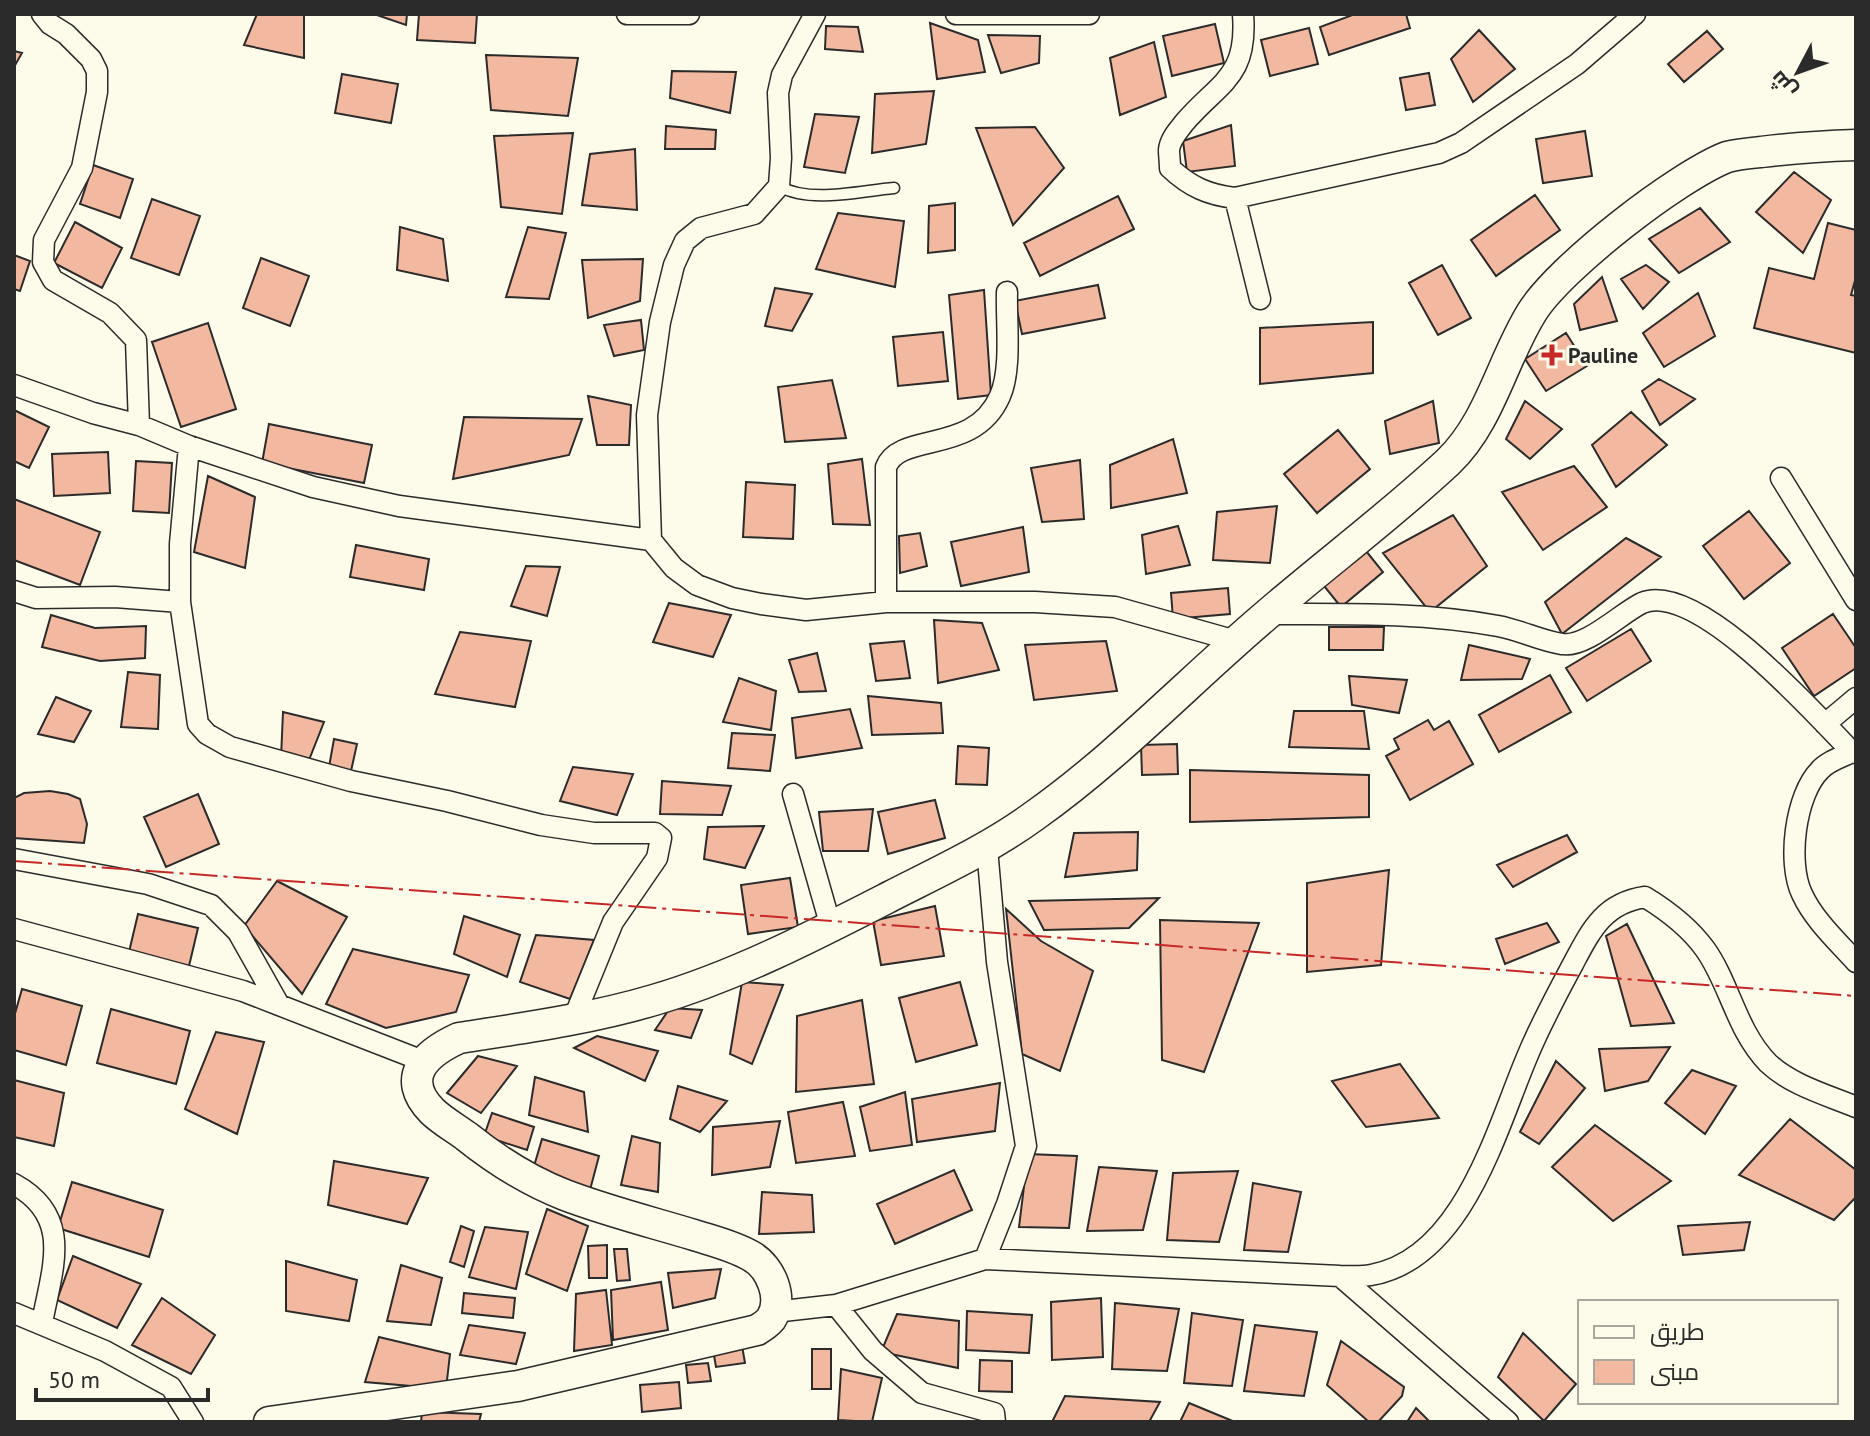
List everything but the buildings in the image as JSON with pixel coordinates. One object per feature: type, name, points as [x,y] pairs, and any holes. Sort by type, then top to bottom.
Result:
[{"type":"street","points":[[42,14],[50,24],[73,40],[91,59],[97,71],[97,92],[82,168],[44,240],[43,262],[53,280],[110,313],[136,340],[139,425]]},
{"type":"street","points":[[627,14],[689,14]]},
{"type":"street","points":[[815,14],[782,75],[778,93],[779,186],[754,214],[701,228],[685,241],[674,265],[660,322],[647,415],[651,540],[674,568],[697,585],[732,598],[761,604],[806,610],[886,602],[1035,602],[1115,607],[1236,641]]},
{"type":"street","points":[[956,14],[1089,14]]},
{"type":"street","points":[[1243,14],[1243,47],[1234,71],[1218,92],[1174,135],[1169,148],[1170,168],[1179,176],[1195,188],[1215,196],[1235,198],[1439,153],[1461,143],[1577,64],[1635,14]]},
{"type":"street","points":[[269,1422],[518,1386],[757,1330],[769,1322],[774,1312],[775,1295],[770,1273],[754,1257],[565,1195],[500,1162],[432,1111],[419,1093],[417,1077],[423,1061],[459,1038],[573,1020],[654,1000],[695,986],[831,927],[987,848],[1039,813],[1136,733],[1236,641],[1453,456],[1473,433],[1532,312],[1583,257],[1662,196],[1708,166],[1731,156],[1856,145]]},
{"type":"street","points":[[1235,198],[1260,299]]},
{"type":"street","points":[[886,602],[886,467],[898,453],[945,440],[974,428],[988,417],[1005,380],[1007,292]]},
{"type":"street","points":[[16,390],[139,425],[189,446],[313,487],[399,506],[651,540]]},
{"type":"street","points":[[189,446],[180,544],[180,602],[198,724],[207,734],[230,747],[351,781],[541,825],[594,833],[655,833],[661,838],[657,858],[613,922],[573,1020]]},
{"type":"street","points":[[1781,478],[1856,600]]},
{"type":"street","points":[[14,591],[36,598],[115,597],[180,602]]},
{"type":"street","points":[[1268,614],[1416,615],[1500,626],[1565,645],[1597,633],[1641,604],[1655,599],[1670,600],[1710,621],[1747,648],[1854,753],[1818,771],[1803,800],[1793,858],[1802,896],[1824,927],[1856,962]]},
{"type":"street","points":[[1825,724],[1856,698]]},
{"type":"street","points":[[793,794],[831,927]]},
{"type":"street","points":[[985,1259],[1026,1146],[997,962],[987,848]]},
{"type":"street","points":[[14,859],[148,884],[211,905],[238,932],[279,1005]]},
{"type":"street","points":[[774,1312],[836,1305],[985,1259],[1340,1276],[1371,1275],[1404,1262],[1455,1219],[1488,1155],[1528,1055],[1562,983],[1606,911],[1621,902],[1645,897],[1687,927],[1707,952],[1735,1014],[1768,1063],[1788,1078],[1856,1107]]},
{"type":"street","points":[[14,929],[243,991],[423,1061]]},
{"type":"street","points":[[14,1184],[31,1194],[47,1211],[55,1236],[42,1323]]},
{"type":"street","points":[[1340,1276],[1508,1422]]},
{"type":"street","points":[[836,1305],[873,1351],[922,1393],[999,1419]]},
{"type":"street","points":[[14,1313],[105,1351],[171,1387],[193,1422]]},
{"type":"lane","points":[[779,186],[793,194],[894,188]]},
{"type":"power","points":[[14,861],[1856,996]]},
{"type":"place","name":"Pauline","points":[[1552,355]]}]
